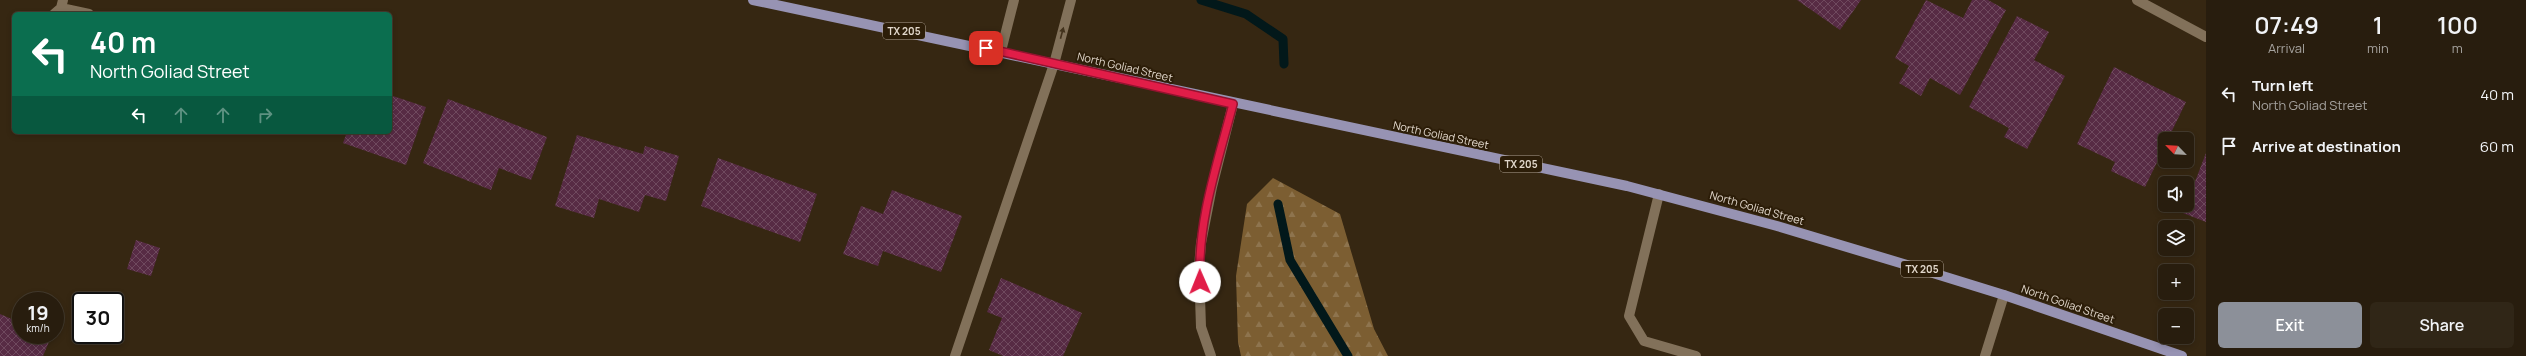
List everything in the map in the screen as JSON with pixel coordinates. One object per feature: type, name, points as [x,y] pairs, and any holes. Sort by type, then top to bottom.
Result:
[{"type":"main road","name":"North Goliad Street","points":[[753,0],[1001,51],[1233,104],[1562,171],[1659,194],[1777,226],[2004,295],[2182,356]]},
{"type":"street","points":[[1001,51],[1014,0]]},
{"type":"street","points":[[2137,0],[2206,37]]},
{"type":"street","points":[[955,356],[1054,64],[1071,2]]},
{"type":"street","points":[[59,7],[80,12]]},
{"type":"street","points":[[1211,356],[1202,327],[1199,267],[1201,243],[1212,187],[1233,104]]},
{"type":"street","points":[[1659,194],[1629,316],[1644,341],[1696,356]]},
{"type":"street","points":[[1986,356],[2004,295]]},
{"type":"green space","points":[[1273,178],[1340,214],[1374,329],[1388,356],[1241,356],[1238,342],[1236,276],[1247,204]]},
{"type":"building","points":[[1797,0],[1861,0],[1840,30]]},
{"type":"building","points":[[1926,0],[1963,18],[1972,0],[1988,0],[2006,10],[1960,95],[1930,78],[1921,96],[1899,83],[1909,66],[1895,58]]},
{"type":"building","points":[[2017,16],[2049,32],[2034,60],[2065,76],[2027,149],[2004,137],[2009,128],[1969,107]]},
{"type":"building","points":[[2114,67],[2186,102],[2171,132],[2158,132],[2158,160],[2145,187],[2111,171],[2115,162],[2077,144]]},
{"type":"building","points":[[392,96],[426,107],[406,165],[343,143],[346,134],[392,134]]},
{"type":"building","points":[[448,99],[547,137],[531,180],[499,168],[491,190],[423,163]]},
{"type":"building","points":[[577,135],[643,154],[645,146],[679,156],[666,201],[645,195],[639,212],[599,199],[594,218],[555,206]]},
{"type":"building","points":[[2206,153],[2206,222],[2183,213],[2194,212],[2194,184]]},
{"type":"building","points":[[718,158],[817,194],[800,242],[701,206]]},
{"type":"building","points":[[892,190],[962,216],[941,272],[883,251],[878,266],[843,254],[861,206],[883,214]]},
{"type":"building","points":[[136,240],[160,248],[151,276],[127,269]]},
{"type":"building","points":[[1001,278],[1082,313],[1063,356],[1003,356],[989,350],[1002,318],[987,312]]},
{"type":"building","points":[[0,314],[12,319],[12,344],[48,344],[43,356],[0,356]]},
{"type":"waterway","points":[[1201,0],[1246,14],[1283,39],[1284,64]]},
{"type":"waterway","points":[[1278,204],[1290,260],[1348,356]]},
{"type":"route","points":[[986,48],[1233,104],[1205,218],[1199,267],[1200,282]]}]
